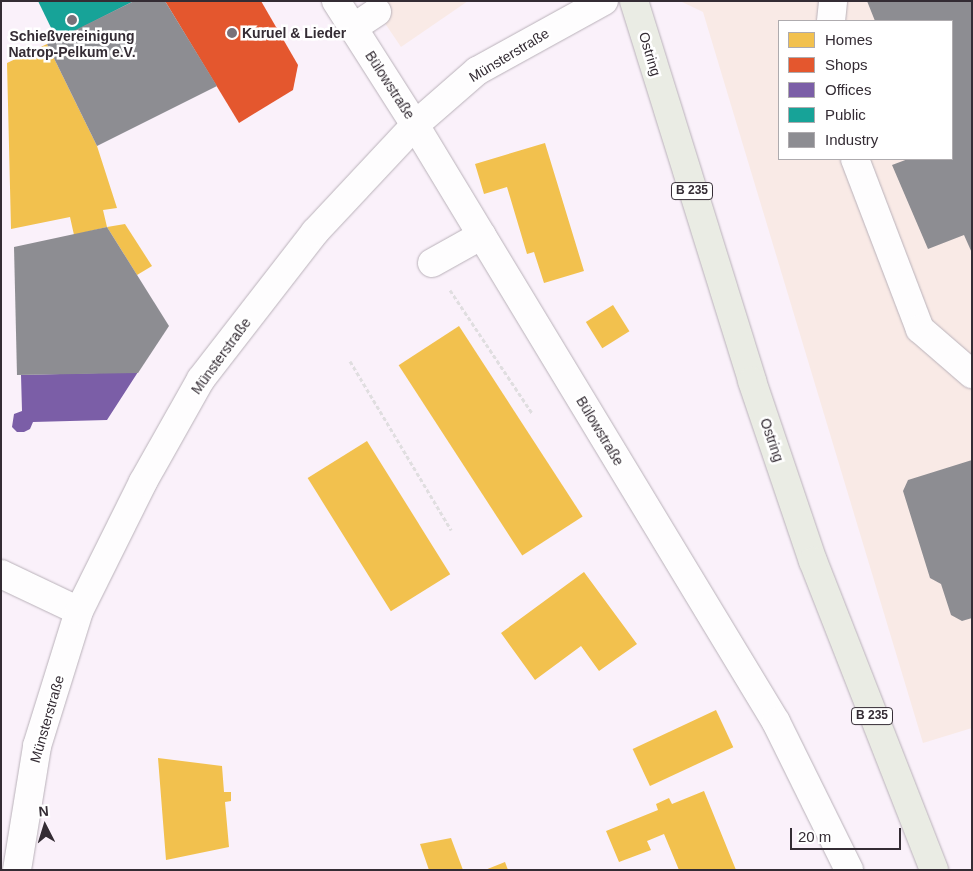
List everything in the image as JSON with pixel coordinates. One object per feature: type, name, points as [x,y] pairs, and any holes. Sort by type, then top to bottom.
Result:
[{"type":"main road","name":"Ostring","points":[[634,1],[752,381],[810,552],[934,870]]},
{"type":"street","name":"Bülowstraße","points":[[336,1],[415,125],[776,722],[849,870]]},
{"type":"street","name":"Münsterstraße","points":[[17,870],[37,746],[80,611],[143,482],[202,379],[315,232],[415,125],[477,71],[604,1]]},
{"type":"street","points":[[832,20],[833,1]]},
{"type":"street","points":[[353,28],[377,12]]},
{"type":"street","points":[[855,160],[920,329],[972,374]]},
{"type":"street","points":[[432,263],[482,235]]},
{"type":"street","points":[[1,574],[80,611]]},
{"type":"path","points":[[432,263],[532,413]]},
{"type":"path","points":[[350,361],[451,530]]},
{"type":"shaded area","points":[[370,1],[468,1],[401,47]]},
{"type":"shaded area","points":[[680,1],[972,1],[972,728],[923,743],[703,12]]},
{"type":"building: Homes","points":[[47,44],[97,146],[117,208],[103,210],[107,227],[74,235],[70,217],[11,229],[7,63]]},
{"type":"building: Homes","points":[[545,143],[584,271],[544,283],[534,252],[527,254],[507,187],[484,194],[475,164]]},
{"type":"building: Homes","points":[[125,224],[152,266],[137,275],[107,227]]},
{"type":"building: Homes","points":[[613,305],[629,331],[602,348],[586,322]]},
{"type":"building: Homes","points":[[459,326],[583,516],[522,556],[399,365]]},
{"type":"building: Homes","points":[[367,441],[450,574],[391,611],[308,478]]},
{"type":"building: Homes","points":[[584,572],[637,644],[599,671],[581,646],[535,680],[501,633]]},
{"type":"building: Homes","points":[[716,710],[733,747],[650,786],[633,749]]},
{"type":"building: Homes","points":[[158,758],[222,766],[224,792],[231,792],[231,801],[225,802],[229,847],[166,860]]},
{"type":"building: Homes","points":[[704,791],[736,870],[679,870],[664,834],[647,841],[651,850],[619,862],[606,831],[658,810],[656,804],[669,798],[672,804]]},
{"type":"building: Homes","points":[[451,838],[463,870],[429,870],[420,844]]},
{"type":"building: Homes","points":[[505,862],[508,870],[485,870]]},
{"type":"building: Shops","name":"Kuruel & Lieder","points":[[165,1],[261,1],[298,65],[293,90],[239,123]]},
{"type":"building: Offices","points":[[138,372],[107,420],[33,422],[30,429],[24,432],[17,432],[12,427],[14,414],[22,411],[21,375]]},
{"type":"building: Public","name":"Schießvereinigung Natrop-Pelkum e.V.","points":[[38,1],[134,1],[57,40]]},
{"type":"building: Industry","points":[[134,1],[165,1],[217,86],[97,146],[47,44]]},
{"type":"building: Industry","points":[[867,1],[972,1],[972,253],[964,235],[928,249],[892,165],[905,160],[953,160],[953,20],[875,20]]},
{"type":"building: Industry","points":[[107,227],[169,326],[138,373],[17,375],[14,247]]},
{"type":"building: Industry","points":[[972,460],[972,618],[962,621],[951,615],[941,584],[930,578],[903,491],[908,480]]},
{"type":"place","name":"Schießvereinigung Natrop-Pelkum e.V.","points":[[72,20]]},
{"type":"place","name":"Kuruel & Lieder","points":[[232,33]]}]
